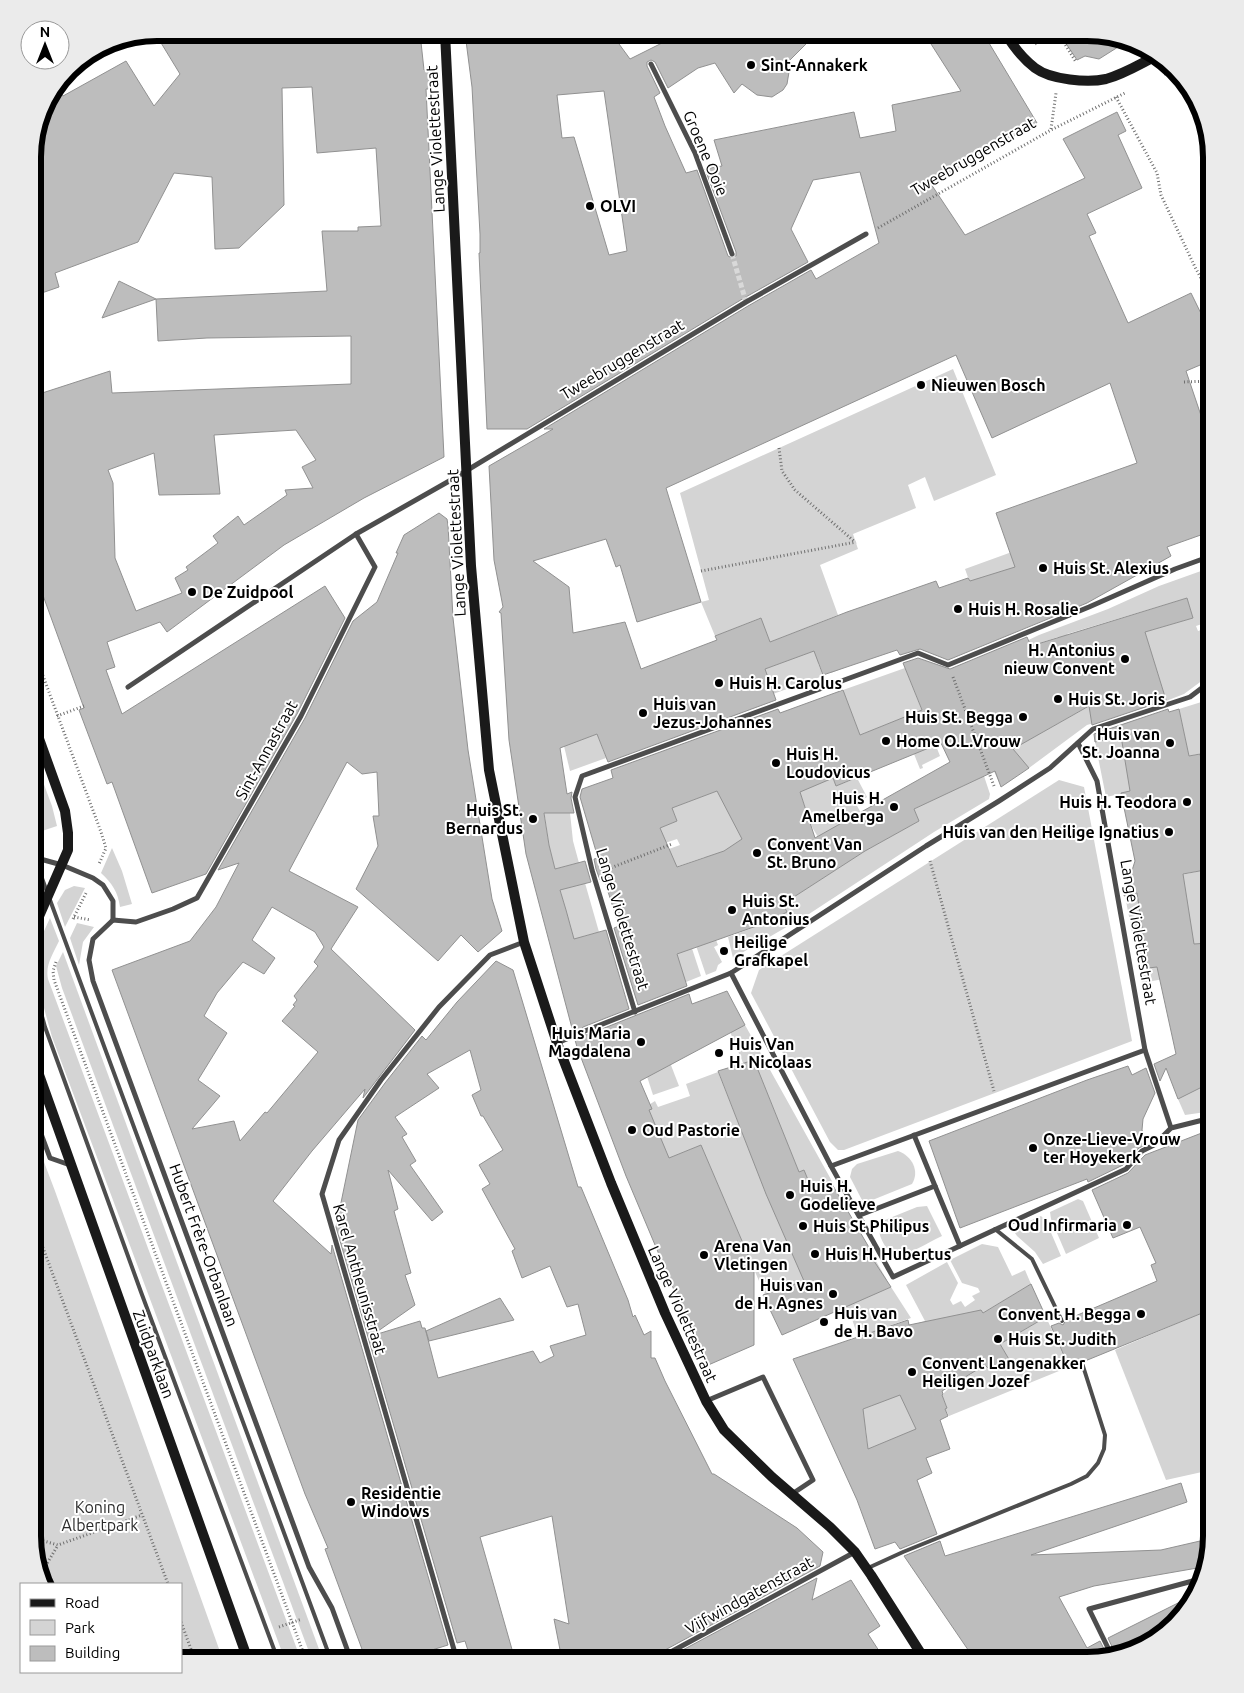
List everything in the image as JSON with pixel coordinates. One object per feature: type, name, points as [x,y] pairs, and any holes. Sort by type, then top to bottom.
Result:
[{"type":"street","name":"Lange Violettestraat","points":[[445,41],[471,566],[489,770],[524,942],[558,1043],[611,1183],[665,1313],[706,1401],[724,1430],[772,1477],[830,1527],[854,1552],[867,1568],[920,1652]]},
{"type":"street","points":[[1012,43],[1036,70],[1058,78],[1085,81],[1106,79],[1149,60]]},
{"type":"street","name":"Groene Ooie","points":[[651,64],[695,153],[732,254]]},
{"type":"street","name":"Tweebruggenstraat","points":[[128,687],[356,534],[467,470],[746,302],[866,234]]},
{"type":"street","name":"Sint-Annastraat","points":[[114,920],[136,922],[198,898],[301,716],[375,567],[356,534]]},
{"type":"street","points":[[948,665],[1089,607],[1175,569],[1203,559]]},
{"type":"street","name":"Lange Violettestraat","points":[[635,1012],[593,875],[574,797],[582,776],[918,653],[948,665]]},
{"type":"street","name":"Lange Violettestraat","points":[[585,1031],[731,973],[1050,768],[1093,729],[1190,697],[1203,688]]},
{"type":"street","name":"Lange Violettestraat","points":[[1078,743],[1097,782],[1145,1050],[1171,1128]]},
{"type":"street","points":[[41,744],[65,811],[68,833],[68,850],[41,912]]},
{"type":"street","points":[[41,859],[62,865],[93,878],[103,885],[113,900],[114,920]]},
{"type":"street","name":"Hubert Frère-Orbanlaan","points":[[114,920],[93,939],[89,960],[93,981],[309,1567],[332,1608],[348,1652]]},
{"type":"street","name":"Karel Antheunisstraat","points":[[455,1652],[322,1194],[339,1140],[381,1080],[439,1008],[490,955],[524,942]]},
{"type":"street","points":[[731,973],[832,1166],[893,1277],[1126,1170],[1142,1151],[1154,1145],[1171,1128],[1203,1120]]},
{"type":"street","points":[[558,1043],[574,1036]]},
{"type":"street","points":[[832,1166],[1145,1050]]},
{"type":"street","name":"Zuidparklaan","points":[[41,1081],[245,1652]]},
{"type":"street","points":[[41,1134],[50,1158],[71,1165]]},
{"type":"street","points":[[914,1135],[960,1246]]},
{"type":"street","points":[[860,1215],[935,1186]]},
{"type":"street","name":"Lange Violettestraat","points":[[706,1401],[763,1377],[813,1480],[792,1494]]},
{"type":"street","name":"Vijfwindgatenstraat","points":[[671,1652],[854,1552]]},
{"type":"street","points":[[1109,1650],[1089,1609],[1194,1581]]},
{"type":"lane","points":[[41,878],[328,1652]]},
{"type":"lane","points":[[41,1013],[121,1237],[275,1652]]},
{"type":"lane","points":[[996,1229],[1032,1259],[1062,1321]]},
{"type":"lane","points":[[867,1568],[1071,1484],[1086,1476],[1098,1463],[1104,1449],[1105,1435],[1082,1363]]},
{"type":"path","points":[[1033,41],[1042,48]]},
{"type":"path","points":[[1035,44],[1040,41]]},
{"type":"path","points":[[1063,41],[1076,64],[1068,62]]},
{"type":"path","name":"Tweebruggenstraat","points":[[866,234],[1051,130],[1134,89],[1125,71]]},
{"type":"path","points":[[1051,130],[1058,78]]},
{"type":"path","points":[[1117,98],[1157,173],[1161,195],[1203,283]]},
{"type":"path","points":[[1184,382],[1203,381]]},
{"type":"path","points":[[701,571],[856,542],[795,490],[782,471],[779,448]]},
{"type":"path","points":[[948,665],[999,801]]},
{"type":"path","points":[[41,672],[56,716],[84,706]]},
{"type":"path","points":[[593,875],[672,844]]},
{"type":"path","points":[[926,846],[999,1103]]},
{"type":"path","points":[[41,1243],[168,1583]]},
{"type":"path","points":[[41,1540],[58,1545],[142,1514]]},
{"type":"path","points":[[45,1567],[58,1545]]},
{"type":"path","points":[[267,1632],[314,1614]]},
{"type":"path","points":[[182,1625],[192,1652]]},
{"type":"green space","points":[[953,369],[996,475],[934,501],[925,477],[908,485],[916,508],[853,534],[858,549],[820,565],[838,615],[770,642],[760,618],[715,636],[701,602],[709,600],[680,493]]},
{"type":"green space","points":[[1034,544],[1042,563],[974,594],[965,569]]},
{"type":"green space","points":[[1203,571],[1203,624],[1196,626],[1198,631],[1203,629],[1203,680],[1184,694],[1166,701],[1145,632],[1193,618],[1187,598],[1067,634],[1071,646],[1101,637],[1104,647],[1121,642],[1123,651],[1070,668],[1073,676],[1051,687],[1045,673],[1040,676],[1032,659],[963,698],[963,684],[974,679],[969,670],[1039,635],[1108,609],[1159,586]],"holes":[[[1058,637],[1061,648],[1037,656],[1034,645]]]},
{"type":"green space","points":[[821,648],[849,666],[831,673],[825,660],[818,663],[823,676],[773,694],[765,669]]},
{"type":"green space","points":[[905,668],[940,756],[922,765],[923,768],[920,769],[900,719],[860,735],[843,690]]},
{"type":"green space","points":[[1139,686],[1147,707],[1087,725],[1029,768],[999,782],[988,759],[1088,707],[1086,704]]},
{"type":"green space","points":[[1203,702],[1203,753],[1189,756],[1179,709]]},
{"type":"green space","points":[[597,734],[606,758],[570,771],[564,746]]},
{"type":"green space","points":[[1122,736],[1176,782],[1203,775],[1203,795],[1195,796],[1158,786],[1106,797],[1095,742]]},
{"type":"green space","points":[[827,763],[836,786],[857,778],[867,797],[856,804],[861,813],[818,837],[812,827],[802,798],[788,781]]},
{"type":"green space","points":[[767,772],[743,839],[715,887],[705,857],[670,869],[673,859],[669,849],[680,845],[677,839],[665,843],[660,828],[677,821],[672,808]]},
{"type":"green space","points":[[41,776],[52,806],[57,826],[41,831]]},
{"type":"green space","points":[[984,776],[990,794],[989,799],[934,832],[809,914],[733,958],[728,937],[768,922],[787,912],[783,904],[865,851],[919,821],[914,809]]},
{"type":"green space","points":[[1059,780],[1084,787],[1132,1041],[844,1150],[838,1150],[830,1142],[751,993],[759,970]]},
{"type":"green space","points":[[541,789],[559,813],[570,813],[573,841],[579,863],[555,869],[549,845]]},
{"type":"green space","points":[[1203,807],[1203,837],[1177,812]]},
{"type":"green space","points":[[112,848],[122,871],[132,904],[120,907],[114,888],[101,873]]},
{"type":"green space","points":[[1203,849],[1203,860],[1180,853]]},
{"type":"green space","points":[[1203,870],[1203,943],[1184,945],[1170,916],[1189,913],[1185,888],[1138,899],[1149,967],[1203,962],[1203,972],[1142,983],[1125,896],[1177,884],[1176,876]]},
{"type":"green space","points":[[585,883],[599,932],[584,936],[589,955],[587,988],[560,889]]},
{"type":"green space","points":[[74,886],[85,888],[65,927],[57,903],[65,890]]},
{"type":"green space","points":[[50,918],[59,941],[49,964],[48,979],[298,1652],[282,1652],[52,1037],[41,992],[41,938]]},
{"type":"green space","points":[[688,922],[710,942],[716,940],[718,945],[714,947],[722,962],[718,965],[716,971],[706,975]]},
{"type":"green space","points":[[77,923],[94,927],[83,942],[79,965],[70,938]]},
{"type":"green space","points":[[684,924],[701,976],[686,982],[655,964],[678,956],[672,935]]},
{"type":"green space","points":[[63,952],[320,1652],[309,1652],[62,988],[56,966]]},
{"type":"green space","points":[[738,1022],[741,1027],[745,1025],[833,1183],[823,1188],[830,1203],[841,1199],[854,1222],[829,1232],[804,1170],[799,1172],[754,1060],[743,1063],[728,1027]]},
{"type":"green space","points":[[669,1060],[679,1086],[653,1095],[643,1064]]},
{"type":"green space","points":[[1199,1065],[1203,1092],[1203,1112],[1185,1115],[1178,1099]]},
{"type":"green space","points":[[718,1072],[764,1188],[794,1258],[797,1258],[805,1281],[768,1302],[701,1145],[662,1161],[647,1106],[655,1101],[658,1107],[690,1096],[686,1084]]},
{"type":"green space","points":[[898,1151],[907,1156],[913,1164],[915,1174],[912,1184],[863,1202],[850,1177],[852,1169],[857,1164]]},
{"type":"green space","name":"Koning Albertpark","points":[[41,1154],[220,1652],[182,1652],[182,1583],[52,1583],[50,1580],[45,1566],[41,1536]]},
{"type":"green space","points":[[1078,1199],[1083,1201],[1099,1238],[1066,1254],[1051,1219],[1050,1212]]},
{"type":"green space","points":[[927,1206],[942,1236],[913,1251],[894,1256],[887,1249],[880,1236],[880,1222],[917,1207]]},
{"type":"green space","points":[[1041,1216],[1046,1221],[1061,1256],[1043,1264],[1035,1252],[1015,1233],[1023,1224]]},
{"type":"green space","points":[[982,1244],[998,1247],[1012,1276],[1025,1270],[1031,1284],[976,1317],[978,1321],[950,1336],[952,1340],[928,1356],[915,1324],[925,1321],[906,1285],[947,1262],[958,1283],[950,1300],[953,1305],[961,1301],[965,1307],[975,1300],[972,1296],[980,1292],[978,1288],[962,1283],[950,1260]]},
{"type":"green space","points":[[876,1261],[887,1280],[873,1285],[876,1293],[891,1287],[911,1318],[858,1337],[851,1316],[845,1318],[837,1298],[863,1266]]},
{"type":"green space","points":[[1203,1312],[1203,1472],[1166,1480],[1115,1350]]},
{"type":"green space","points":[[1046,1317],[1066,1361],[1056,1365],[1059,1371],[949,1416],[945,1409],[947,1407],[942,1395],[953,1384],[971,1374],[967,1364],[983,1361],[990,1370],[1010,1361],[1003,1349],[997,1346]]},
{"type":"green space","points":[[887,1367],[921,1428],[868,1449],[866,1429],[858,1411],[873,1405]]},
{"type":"building","points":[[160,41],[421,41],[424,70],[428,70],[430,89],[426,89],[444,457],[364,498],[284,545],[167,632],[160,622],[107,642],[115,667],[106,670],[122,714],[325,586],[345,618],[297,714],[206,874],[152,893],[112,782],[107,784],[79,710],[84,708],[41,590],[41,393],[110,371],[112,393],[351,384],[351,336],[207,338],[158,341],[156,299],[327,291],[322,231],[358,231],[358,227],[381,226],[376,148],[317,153],[312,87],[282,88],[284,205],[239,248],[215,249],[212,177],[174,173],[138,242],[55,273],[59,287],[41,293],[41,150],[45,127],[53,106],[61,93],[63,96],[126,61],[154,106],[180,74]],"holes":[[[296,430],[316,460],[302,467],[313,488],[285,490],[287,495],[244,525],[238,516],[213,536],[218,543],[186,567],[188,570],[175,578],[182,593],[136,611],[115,558],[113,483],[108,470],[154,453],[159,495],[220,494],[214,435]]]},
{"type":"building","points":[[466,41],[617,41],[630,59],[666,41],[809,41],[787,63],[789,72],[787,84],[783,90],[772,97],[757,95],[742,84],[734,93],[715,63],[698,68],[668,88],[655,62],[651,60],[647,62],[647,66],[660,93],[654,97],[665,126],[686,173],[697,170],[728,256],[732,258],[736,256],[736,252],[705,169],[722,166],[714,140],[854,112],[860,138],[896,131],[892,105],[961,91],[929,41],[988,41],[1037,123],[931,184],[965,235],[1085,178],[1063,139],[1117,112],[1126,131],[1118,135],[1142,188],[1087,214],[1096,233],[1089,236],[1128,323],[1191,293],[1203,318],[1203,364],[1186,371],[1203,421],[1203,534],[1167,547],[1171,556],[1087,603],[948,660],[920,649],[900,655],[897,650],[823,675],[814,651],[765,669],[776,700],[608,762],[597,734],[560,748],[567,794],[572,792],[571,798],[574,813],[544,813],[549,845],[555,869],[585,861],[591,882],[560,890],[574,939],[606,930],[629,1009],[583,1027],[581,1033],[587,1035],[689,994],[692,1004],[727,991],[745,1025],[640,1081],[652,1109],[649,1110],[669,1158],[701,1145],[754,1269],[754,1345],[706,1366],[626,1176],[577,1047],[575,1040],[578,1038],[578,1035],[576,1032],[573,1032],[526,854],[509,740],[501,613],[499,612],[503,607],[494,560],[489,466],[553,429],[544,429],[748,306],[811,270],[816,279],[879,243],[860,172],[813,180],[791,229],[808,262],[744,298],[527,429],[487,429],[479,253],[480,234],[472,87]],"holes":[[[604,91],[627,251],[609,255],[574,137],[562,138],[557,95]],[[956,355],[992,438],[1110,383],[1137,463],[996,513],[1015,567],[970,581],[968,578],[939,588],[936,581],[847,612],[770,642],[761,618],[715,636],[717,640],[641,669],[625,622],[573,633],[569,587],[533,561],[606,539],[616,567],[620,565],[637,622],[701,602],[666,488]]]},
{"type":"building","points":[[1064,41],[1094,41],[1120,46],[1099,59],[1085,56],[1077,60]]},
{"type":"building","points":[[119,281],[156,299],[102,318]]},
{"type":"building","points":[[439,513],[447,519],[453,618],[468,750],[492,899],[502,931],[478,952],[461,935],[438,961],[356,889],[378,846],[373,816],[379,816],[377,772],[362,774],[347,762],[289,871],[358,907],[331,949],[415,1030],[363,1098],[365,1089],[312,1151],[273,1201],[331,1254],[332,1245],[448,1645],[425,1652],[363,1652],[325,1549],[328,1548],[305,1494],[112,970],[190,941],[216,907],[239,863],[218,870],[305,718],[353,621],[377,602],[398,553],[396,553],[404,535]],"holes":[[[272,907],[315,932],[324,947],[314,962],[318,966],[294,996],[297,1000],[293,1005],[295,1006],[282,1021],[318,1052],[267,1113],[265,1112],[240,1141],[234,1121],[192,1129],[220,1096],[198,1080],[227,1033],[204,1016],[217,993],[243,962],[264,974],[275,958],[252,940]]]},
{"type":"building","points":[[1187,598],[1193,618],[1145,632],[1166,700],[1092,725],[1089,706],[1013,749],[1029,768],[1001,787],[995,771],[914,809],[919,821],[865,851],[783,904],[787,912],[768,922],[677,954],[687,986],[638,1005],[614,928],[619,926],[604,879],[600,880],[596,869],[594,859],[598,858],[580,797],[582,789],[613,778],[611,770],[778,709],[780,713],[843,690],[860,735],[922,710],[903,663],[918,658],[950,669],[1027,637],[1031,646]],"holes":[[[941,743],[950,762],[815,838],[800,792],[833,778],[836,786]],[[717,791],[742,839],[724,851],[677,867],[660,828],[677,821],[672,808]]]},
{"type":"building","points":[[1168,709],[1169,712],[1179,709],[1189,756],[1200,754],[1203,770],[1203,870],[1183,874],[1194,944],[1203,943],[1203,1086],[1178,1099],[1166,1068],[1160,1081],[1154,1064],[1176,1054],[1157,967],[1148,968],[1137,893],[1124,896],[1135,861],[1121,793],[1130,791],[1121,736],[1095,742],[1094,734]]},
{"type":"building","points":[[496,961],[513,970],[578,1187],[581,1187],[628,1300],[633,1317],[635,1315],[644,1335],[651,1331],[651,1358],[655,1358],[712,1474],[797,1528],[823,1552],[820,1566],[661,1652],[560,1652],[554,1619],[569,1624],[552,1516],[480,1537],[513,1652],[468,1652],[465,1641],[457,1643],[336,1227],[358,1120],[422,1036],[426,1040],[457,1002]],"holes":[[[470,1050],[481,1090],[472,1095],[481,1116],[483,1116],[503,1150],[479,1165],[490,1184],[482,1189],[515,1249],[512,1251],[522,1278],[550,1266],[567,1307],[578,1304],[586,1335],[550,1346],[554,1356],[540,1363],[533,1351],[438,1378],[425,1328],[422,1328],[420,1321],[371,1336],[415,1305],[405,1275],[411,1273],[394,1211],[398,1209],[388,1170],[432,1221],[443,1212],[410,1165],[416,1161],[402,1137],[407,1134],[395,1117],[439,1088],[427,1074]]]},
{"type":"building","points":[[754,1060],[799,1172],[804,1170],[813,1192],[832,1184],[874,1256],[872,1258],[891,1287],[782,1335],[763,1295],[804,1281],[766,1194],[718,1071]]},
{"type":"building","name":"Onze-Lieve-Vrouw ter Hoyekerk","points":[[1128,1066],[1132,1075],[1146,1068],[1155,1093],[1143,1119],[1142,1130],[1147,1144],[1139,1148],[1123,1165],[1088,1182],[1087,1179],[960,1228],[929,1141]]},
{"type":"building","points":[[1203,1132],[1203,1313],[1085,1361],[1080,1360],[1078,1364],[1069,1367],[1051,1326],[1059,1323],[1063,1325],[1066,1320],[1157,1281],[1151,1265],[1156,1263],[1140,1227],[1113,1238],[1092,1190],[1128,1173],[1145,1155]]},
{"type":"building","points":[[1031,1284],[1046,1317],[1000,1344],[1010,1361],[990,1370],[985,1365],[942,1391],[948,1416],[940,1420],[950,1449],[926,1458],[932,1473],[917,1480],[937,1534],[900,1549],[895,1542],[875,1549],[857,1500],[793,1359],[908,1320],[909,1325],[981,1310],[983,1313]],"holes":[[[900,1395],[916,1429],[868,1449],[863,1409]]]},
{"type":"building","points":[[500,1298],[514,1320],[429,1341],[426,1331]]},
{"type":"building","points":[[1181,1483],[1187,1502],[1031,1555],[1161,1550],[1200,1541],[1202,1551],[1198,1568],[1094,1586],[1059,1597],[1087,1648],[1100,1641],[1105,1650],[1087,1652],[970,1652],[904,1556],[940,1541],[945,1556]]},
{"type":"building","points":[[817,1578],[812,1600],[851,1580],[880,1626],[868,1634],[880,1652],[679,1652]]},
{"type":"building","points":[[1182,1601],[1169,1618],[1157,1628],[1131,1643],[1113,1649],[1108,1638]]},
{"type":"tunnel","points":[[732,254],[746,302]]},
{"type":"place","name":"Sint-Annakerk","points":[[751,65]]},
{"type":"place","name":"OLVI","points":[[590,206]]},
{"type":"place","name":"Nieuwen Bosch","points":[[921,385]]},
{"type":"place","name":"Huis St. Alexius","points":[[1043,568]]},
{"type":"place","name":"De Zuidpool","points":[[192,592]]},
{"type":"place","name":"Huis H. Rosalie","points":[[958,609]]},
{"type":"place","name":"H. Antonius nieuw Convent","points":[[1125,659]]},
{"type":"place","name":"Huis H. Carolus","points":[[719,683]]},
{"type":"place","name":"Huis St. Joris","points":[[1058,699]]},
{"type":"place","name":"Huis van Jezus-Johannes","points":[[643,713]]},
{"type":"place","name":"Huis St. Begga","points":[[1023,717]]},
{"type":"place","name":"Home O.L.Vrouw","points":[[886,741]]},
{"type":"place","name":"Huis van St. Joanna","points":[[1170,743]]},
{"type":"place","name":"Huis H. Loudovicus","points":[[776,763]]},
{"type":"place","name":"Huis H. Teodora","points":[[1187,802]]},
{"type":"place","name":"Huis H. Amelberga","points":[[894,807]]},
{"type":"place","name":"Huis St. Bernardus","points":[[533,819]]},
{"type":"place","name":"Huis van den Heilige Ignatius","points":[[1169,832]]},
{"type":"place","name":"Convent Van St. Bruno","points":[[757,853]]},
{"type":"place","name":"Huis St. Antonius","points":[[732,910]]},
{"type":"place","name":"Heilige Grafkapel","points":[[724,951]]},
{"type":"place","name":"Huis Maria Magdalena","points":[[641,1042]]},
{"type":"place","name":"Huis Van H. Nicolaas","points":[[719,1053]]},
{"type":"place","name":"Oud Pastorie","points":[[632,1130]]},
{"type":"place","name":"Onze-Lieve-Vrouw ter Hoyekerk","points":[[1033,1148]]},
{"type":"place","name":"Huis H. Godelieve","points":[[790,1195]]},
{"type":"place","name":"Oud Infirmaria","points":[[1127,1225]]},
{"type":"place","name":"Huis St Philipus","points":[[803,1226]]},
{"type":"place","name":"Huis H. Hubertus","points":[[815,1254]]},
{"type":"place","name":"Arena Van Vletingen","points":[[704,1255]]},
{"type":"place","name":"Huis van de H. Agnes","points":[[833,1294]]},
{"type":"place","name":"Convent H. Begga","points":[[1141,1314]]},
{"type":"place","name":"Huis van de H. Bavo","points":[[824,1322]]},
{"type":"place","name":"Huis St. Judith","points":[[998,1339]]},
{"type":"place","name":"Convent Langenakker Heiligen Jozef","points":[[912,1372]]},
{"type":"place","name":"Residentie Windows","points":[[351,1502]]}]
